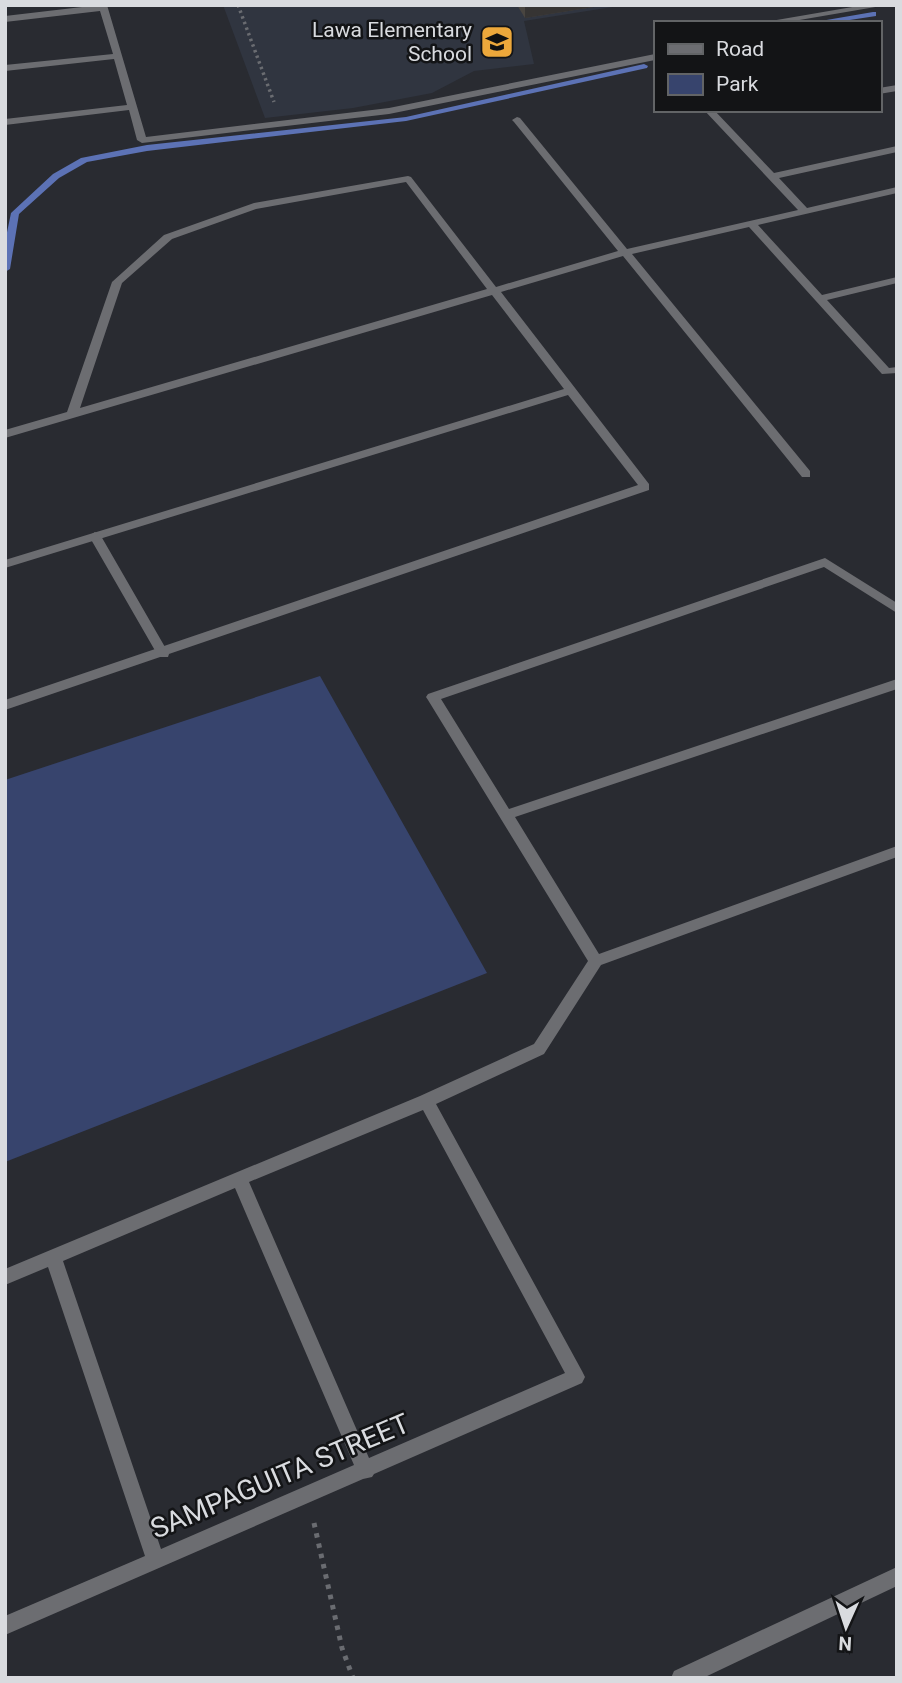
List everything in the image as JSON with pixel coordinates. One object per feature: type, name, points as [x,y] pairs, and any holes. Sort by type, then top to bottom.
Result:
[{"type":"street","points":[[776,21],[883,5]]},
{"type":"street","points":[[5,19],[103,6],[142,141],[389,111],[654,57]]},
{"type":"street","points":[[5,68],[118,56]]},
{"type":"street","points":[[5,122],[132,107]]},
{"type":"street","points":[[711,112],[805,211]]},
{"type":"street","points":[[517,120],[806,474]]},
{"type":"street","points":[[772,176],[897,149]]},
{"type":"street","points":[[5,705],[645,488],[408,179],[254,206],[168,237],[117,282],[72,415]]},
{"type":"street","points":[[5,434],[626,252],[897,190]]},
{"type":"street","points":[[751,223],[886,372],[897,370]]},
{"type":"street","points":[[818,299],[897,280]]},
{"type":"street","points":[[5,564],[570,391]]},
{"type":"street","points":[[95,536],[163,653]]},
{"type":"street","points":[[596,961],[433,697],[825,562],[897,609]]},
{"type":"street","points":[[506,815],[897,684]]},
{"type":"street","points":[[5,1277],[426,1101],[539,1049],[596,961],[897,851]]},
{"type":"street","name":"SAMPAGUITA STREET","points":[[5,1626],[366,1471],[576,1377],[426,1101]]},
{"type":"street","points":[[239,1178],[366,1471]]},
{"type":"street","points":[[53,1257],[156,1560]]},
{"type":"street","points":[[681,1678],[897,1576]]},
{"type":"path","points":[[238,5],[274,102]]},
{"type":"path","points":[[307,1495],[342,1648],[353,1678]]},
{"type":"shaded area","points":[[223,5],[625,5],[524,21],[534,64],[474,71],[432,93],[353,108],[265,118]]},
{"type":"green space","points":[[320,676],[487,973],[5,1162],[5,780]]},
{"type":"waterway","points":[[826,21],[873,14]]},
{"type":"waterway","points":[[5,269],[15,213],[56,176],[84,160],[147,148],[406,119],[644,66]]},
{"type":"place","name":"Lawa Elementary School","points":[[497,42]]}]
